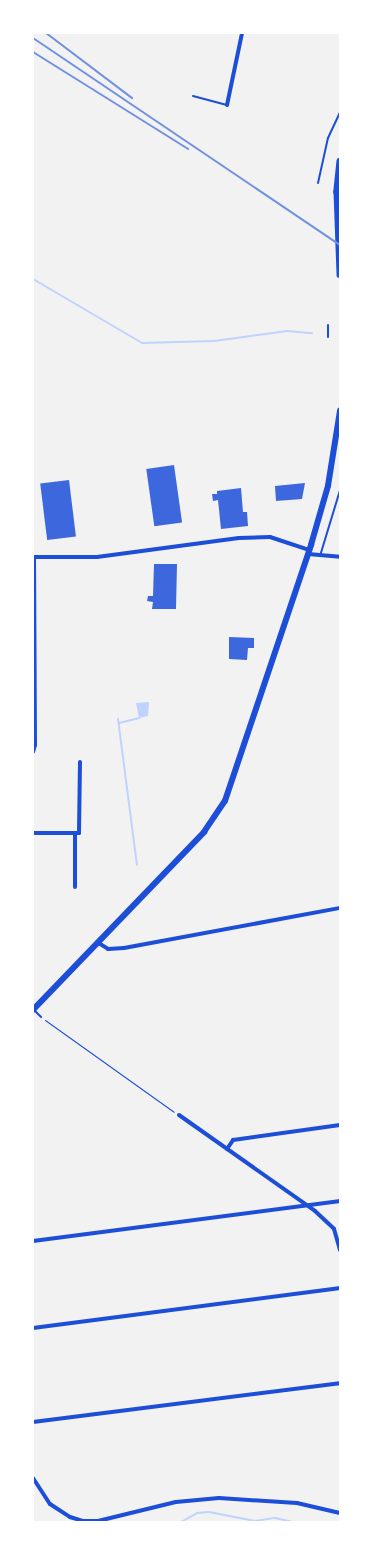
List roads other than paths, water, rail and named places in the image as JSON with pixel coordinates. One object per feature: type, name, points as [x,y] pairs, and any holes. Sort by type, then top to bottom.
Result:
[{"type":"main road","points":[[340,161],[337,221],[340,275]]},
{"type":"main road","points":[[33,1010],[204,832],[225,801],[309,552],[328,486],[340,411]]},
{"type":"street","points":[[228,105],[242,33]]},
{"type":"street","points":[[33,752],[35,745],[34,557],[97,557],[239,538],[270,537],[320,556],[340,556]]},
{"type":"street","points":[[75,887],[75,835],[80,828],[80,762]]},
{"type":"street","points":[[33,833],[75,835]]},
{"type":"street","points":[[97,942],[112,949],[340,908]]},
{"type":"street","points":[[179,1115],[306,1206],[334,1229],[340,1250]]},
{"type":"street","points":[[227,1149],[233,1140],[340,1125]]},
{"type":"street","points":[[33,1241],[340,1201]]},
{"type":"street","points":[[33,1328],[340,1288]]},
{"type":"street","points":[[33,1422],[340,1383]]},
{"type":"street","points":[[33,1478],[50,1504],[70,1517],[84,1521],[98,1521],[176,1502],[219,1498],[297,1503],[340,1513]]},
{"type":"lane","points":[[193,96],[228,105]]},
{"type":"lane","points":[[318,183],[326,146],[340,112]]},
{"type":"lane","points":[[328,325],[328,337]]},
{"type":"lane","points":[[320,556],[340,490]]},
{"type":"lane","points":[[33,1010],[41,1017]]},
{"type":"water","points":[[149,702],[148,716],[139,718],[136,703]]},
{"type":"waterway","points":[[33,279],[142,343],[214,341],[287,331],[312,333]]},
{"type":"waterway","points":[[119,723],[139,718]]},
{"type":"waterway","points":[[118,719],[137,865]]},
{"type":"waterway","points":[[181,1522],[197,1513],[209,1512],[255,1521],[275,1518],[292,1522]]},
{"type":"railway","points":[[46,33],[132,98]]},
{"type":"railway","points":[[33,38],[340,245]]},
{"type":"railway","points":[[33,52],[188,149]]}]
